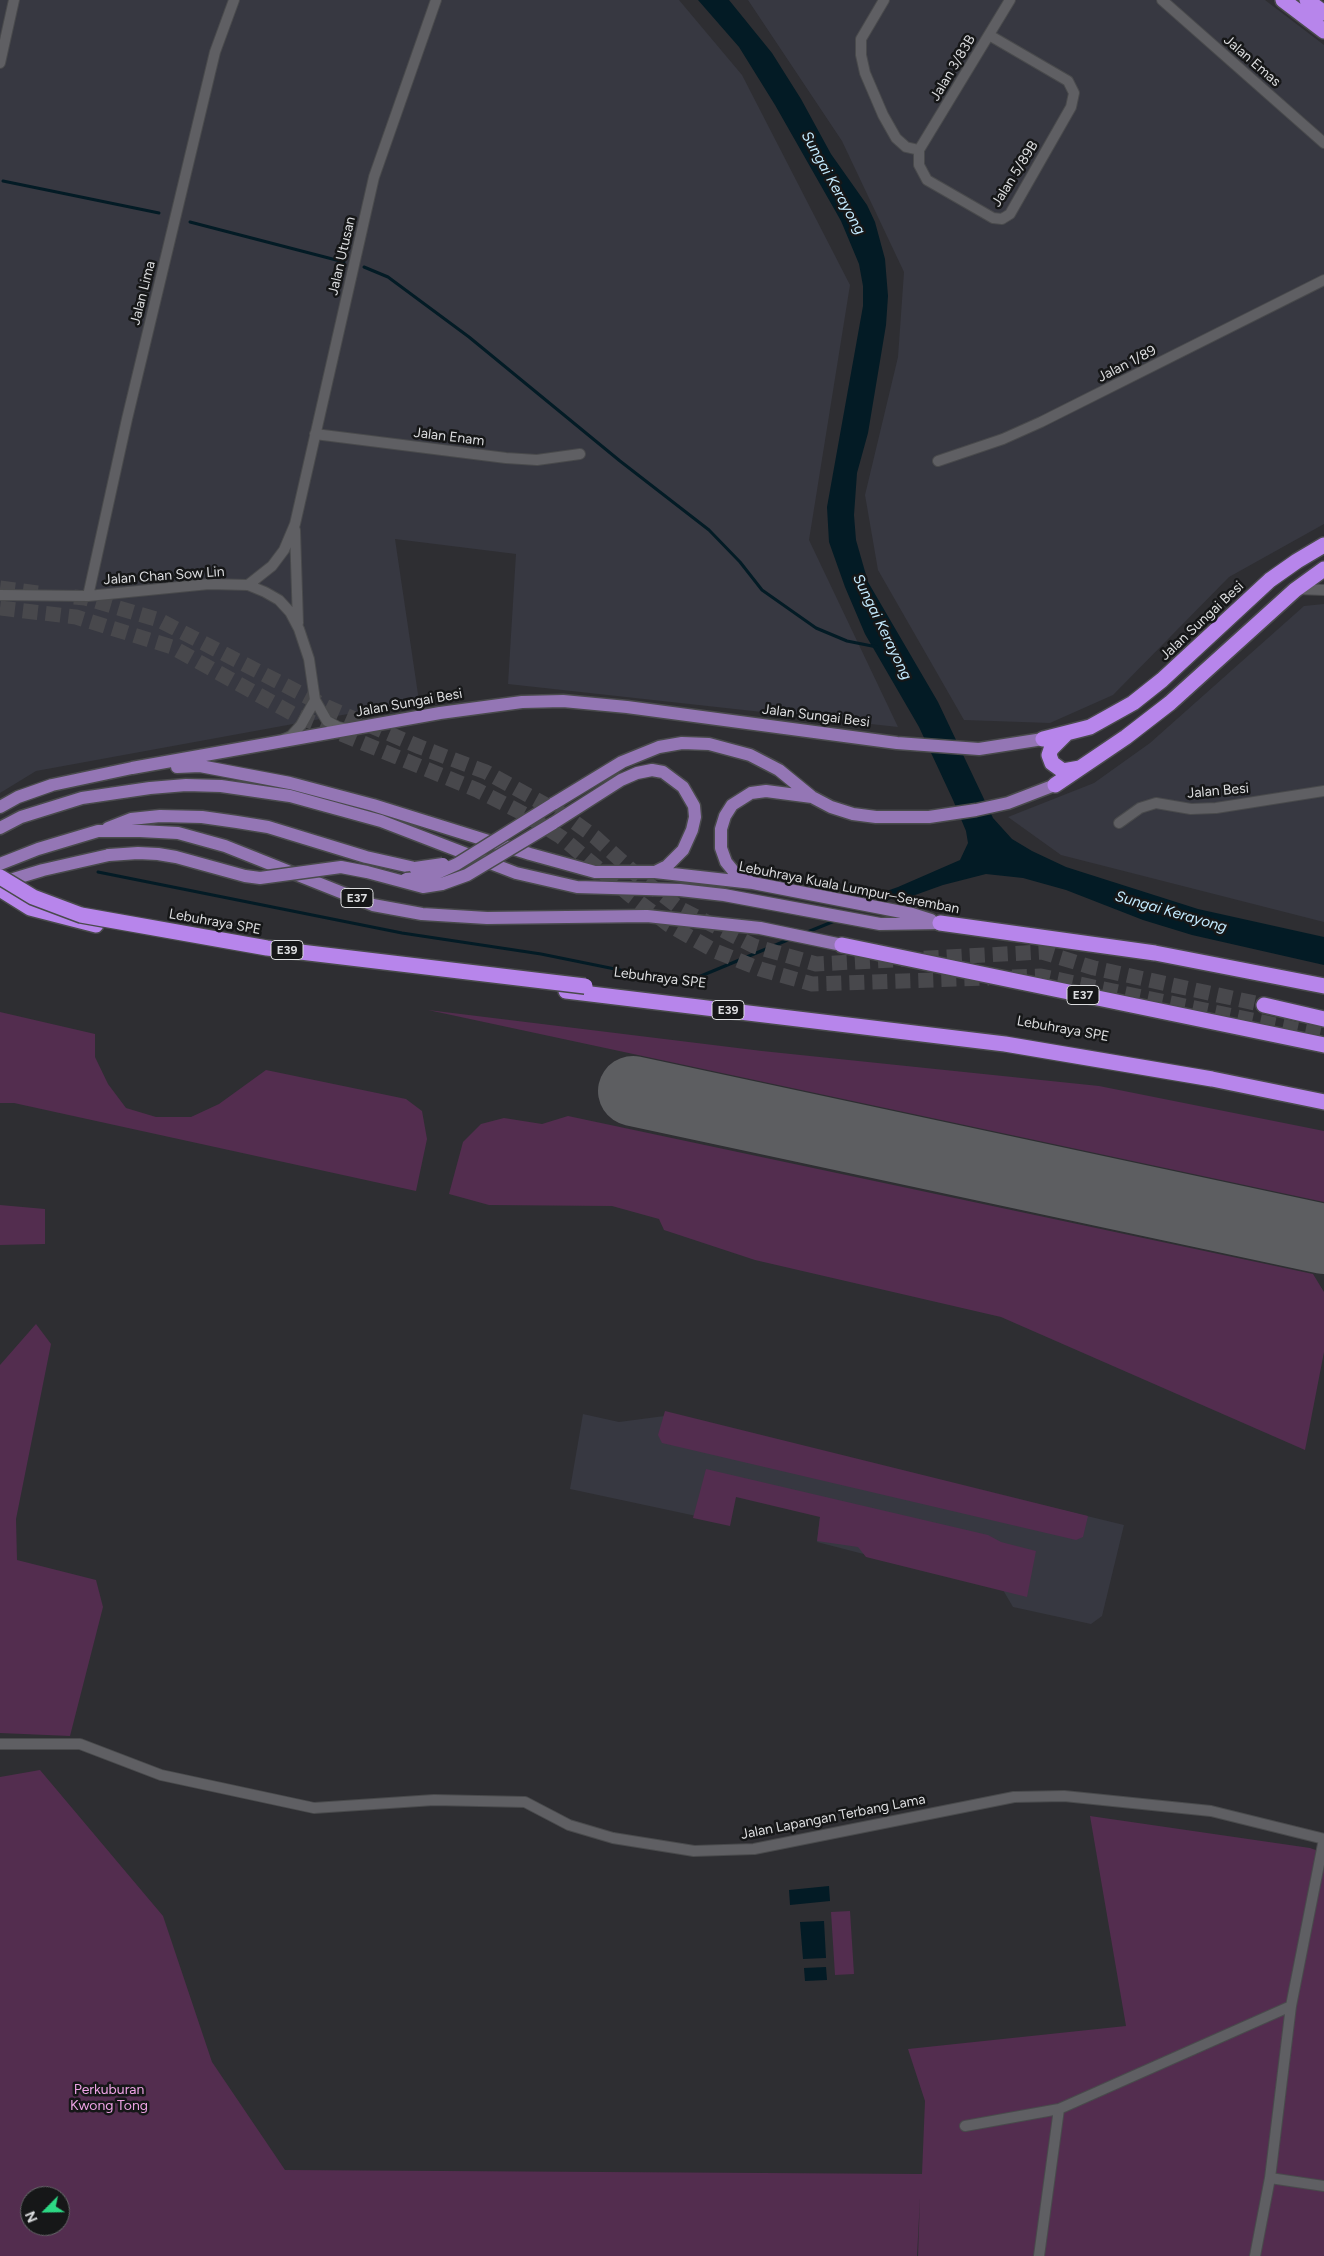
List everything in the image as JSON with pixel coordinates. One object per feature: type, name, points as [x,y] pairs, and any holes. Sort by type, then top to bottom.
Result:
[{"type":"highway","points":[[1283,0],[1324,31]]},
{"type":"highway","points":[[1306,0],[1324,13]]},
{"type":"highway","name":"Jalan Sungai Besi","points":[[1042,739],[1090,727],[1133,703],[1162,680],[1270,580],[1324,545]]},
{"type":"highway","points":[[1055,786],[1084,767],[1170,703],[1295,590],[1324,569]]},
{"type":"highway","points":[[1068,733],[1051,749],[1049,755],[1052,763],[1063,771],[1084,767]]},
{"type":"highway","name":"Lebuhraya SPE","points":[[0,877],[33,897],[80,915],[267,948],[1006,1035],[1204,1070],[1324,1094]]},
{"type":"highway","name":"Lebuhraya SPE","points":[[0,889],[30,908],[80,922],[269,955],[1005,1044],[1212,1080],[1324,1102]]},
{"type":"highway","name":"Lebuhraya Kuala Lumpur–Seremban","points":[[940,923],[1155,953],[1324,986]]},
{"type":"highway","name":"E37","points":[[842,945],[1324,1045]]},
{"type":"highway","points":[[1264,1005],[1324,1019]]},
{"type":"main road","name":"Jalan Sungai Besi","points":[[132,768],[440,713],[500,704],[563,701],[628,707],[897,743],[980,749],[1042,739]]},
{"type":"main road","points":[[393,879],[428,877],[471,856],[622,762],[659,746],[682,742],[710,744],[750,755],[780,771],[812,797],[831,807],[853,814],[876,817],[929,818],[1008,803],[1055,786]]},
{"type":"main road","name":"Lebuhraya Kuala Lumpur–Seremban","points":[[132,768],[200,766],[290,783],[372,805],[595,872],[655,872],[753,883],[912,914],[940,923]]},
{"type":"main road","points":[[0,807],[18,797],[52,785],[132,768]]},
{"type":"main road","points":[[0,883],[43,870],[109,855],[138,852],[176,857],[245,876],[260,878],[341,867],[423,887],[442,884],[467,874],[552,824],[621,780],[637,773],[652,770],[663,772],[674,778],[686,792],[694,806],[692,830],[684,850],[667,866],[655,872]]},
{"type":"main road","points":[[0,828],[20,817],[82,798],[150,788],[186,785],[221,786],[290,796],[372,819],[516,873],[577,887],[680,890],[724,895],[880,924],[940,923]]},
{"type":"main road","points":[[753,883],[735,873],[726,862],[721,848],[721,829],[725,816],[732,805],[751,793],[766,791],[812,797]]},
{"type":"main road","points":[[98,831],[131,819],[160,816],[202,817],[268,827],[366,857],[415,868],[440,864],[489,844]]},
{"type":"main road","name":"E37","points":[[0,864],[38,848],[98,831],[178,833],[225,846],[373,905],[422,914],[487,918],[647,916],[760,928],[842,945]]},
{"type":"street","points":[[0,63],[14,0]]},
{"type":"street","name":"Jalan Lima","points":[[88,596],[127,420],[213,62],[234,0]]},
{"type":"street","name":"Jalan Utusan","points":[[248,586],[272,566],[284,550],[295,524],[374,177],[436,0]]},
{"type":"street","points":[[884,0],[861,40],[861,55],[865,74],[883,116],[896,138],[906,147],[919,150]]},
{"type":"street","name":"Jalan 3/83B","points":[[919,150],[1010,0]]},
{"type":"street","name":"Jalan Emas","points":[[1162,0],[1324,143]]},
{"type":"street","name":"Jalan 5/89B","points":[[919,150],[919,165],[927,180],[993,218],[1002,219],[1010,214],[1071,107],[1074,94],[1068,81],[989,35]]},
{"type":"street","name":"Jalan 1/89","points":[[938,461],[1003,439],[1041,422],[1324,280]]},
{"type":"street","name":"Jalan Enam","points":[[315,434],[506,458],[537,460],[580,454]]},
{"type":"street","name":"Jalan Utusan","points":[[295,524],[296,593],[299,629]]},
{"type":"street","name":"Jalan Chan Sow Lin","points":[[0,595],[88,596],[209,584],[248,586],[265,592],[280,600],[290,612],[299,629],[309,659],[315,700],[327,721],[338,727],[353,730]]},
{"type":"street","points":[[1295,590],[1324,590]]},
{"type":"street","points":[[276,743],[291,736],[301,725],[315,700]]},
{"type":"street","name":"Jalan Besi","points":[[1119,823],[1140,808],[1156,803],[1191,809],[1216,808],[1324,791]]},
{"type":"street","name":"Jalan Lapangan Terbang Lama","points":[[0,1744],[80,1744],[161,1775],[314,1808],[434,1800],[525,1802],[568,1825],[613,1838],[694,1851],[754,1849],[1014,1797],[1064,1796],[1211,1811],[1324,1839]]},
{"type":"street","points":[[1255,2256],[1270,2178],[1291,2006],[1324,1839]]},
{"type":"street","points":[[965,2126],[1059,2109],[1291,2006]]},
{"type":"street","points":[[1039,2256],[1059,2109]]},
{"type":"street","points":[[1270,2178],[1324,2186]]},
{"type":"shaded area","points":[[0,0],[679,0],[742,75],[850,285],[809,540],[898,727],[508,684],[516,554],[395,539],[419,701],[36,771],[0,793]]},
{"type":"shaded area","points":[[748,0],[1265,0],[1324,45],[1324,524],[1229,577],[1113,695],[1050,723],[964,720],[878,570],[865,495],[898,357],[904,272],[842,141]]},
{"type":"shaded area","points":[[1324,604],[1324,922],[1061,855],[1008,817],[1094,783],[1150,743],[1304,606]]},
{"type":"shaded area","points":[[583,1414],[619,1422],[672,1415],[1124,1525],[1102,1616],[1091,1624],[1013,1607],[1003,1590],[817,1542],[820,1516],[734,1496],[729,1523],[570,1489]]},
{"type":"green space","points":[[428,1010],[762,1051],[1099,1086],[1324,1131],[1324,1202]]},
{"type":"green space","points":[[0,1012],[95,1034],[95,1057],[108,1084],[126,1108],[156,1117],[191,1117],[219,1104],[266,1070],[406,1099],[422,1111],[427,1139],[416,1191],[14,1103],[0,1103]]},
{"type":"green space","points":[[568,1116],[1313,1274],[1324,1292],[1324,1352],[1305,1450],[1001,1317],[755,1260],[664,1230],[659,1219],[612,1206],[489,1205],[449,1194],[463,1142],[481,1124],[504,1118],[542,1124]]},
{"type":"green space","points":[[0,1205],[45,1209],[45,1244],[0,1245]]},
{"type":"green space","points":[[36,1324],[51,1344],[16,1519],[17,1560],[96,1580],[103,1607],[70,1736],[0,1733],[0,1365]]},
{"type":"green space","points":[[665,1411],[1088,1516],[1083,1537],[1076,1540],[662,1443],[658,1435]]},
{"type":"green space","points":[[706,1469],[988,1535],[1001,1542],[1036,1551],[1027,1597],[866,1557],[858,1547],[817,1541],[820,1517],[736,1497],[730,1526],[693,1518]]},
{"type":"green space","name":"Perkuburan Kwong Tong","points":[[40,1770],[163,1916],[212,2062],[285,2170],[922,2174],[925,2101],[908,2049],[1126,2026],[1090,1816],[1310,1848],[1324,1853],[1324,2256],[918,2256],[920,2198],[917,2256],[0,2256],[0,1777]]},
{"type":"green space","points":[[850,1911],[854,1974],[835,1975],[831,1912]]},
{"type":"water","name":"Sungai Kerayong","points":[[698,0],[729,0],[772,53],[801,99],[831,154],[867,205],[875,222],[885,259],[888,296],[886,325],[868,433],[857,473],[854,515],[856,540],[868,582],[938,702],[993,818],[1012,839],[1066,867],[1198,909],[1324,937],[1324,965],[1192,935],[1143,920],[1066,890],[1023,878],[986,874],[943,885],[904,899],[875,895],[960,860],[968,843],[966,831],[953,800],[919,727],[865,634],[829,542],[827,507],[863,306],[863,286],[859,264],[841,221],[775,105],[739,47]]},
{"type":"water","points":[[829,1886],[830,1901],[790,1905],[789,1890]]},
{"type":"water","points":[[824,1921],[826,1958],[803,1959],[800,1922]]},
{"type":"water","points":[[826,1967],[827,1980],[805,1981],[804,1968]]},
{"type":"waterway","points":[[3,181],[159,213]]},
{"type":"waterway","points":[[190,222],[344,262]]},
{"type":"waterway","name":"Sungai Kerayong","points":[[364,267],[388,277],[469,337],[620,461],[709,530],[740,562],[762,590],[816,628],[847,641],[877,647]]},
{"type":"waterway","points":[[98,872],[402,933],[541,954],[684,983],[790,939]]},
{"type":"waterway","points":[[879,902],[894,896]]},
{"type":"waterway","points":[[805,933],[837,920]]},
{"type":"runway","points":[[633,1091],[1324,1239]]},
{"type":"tunnel","points":[[0,588],[38,593]]},
{"type":"tunnel","points":[[74,597],[85,598],[159,620],[327,707],[420,747],[486,772],[566,816],[595,837],[639,877],[681,909],[754,946],[816,964],[1042,952],[1094,968],[1264,1005]]},
{"type":"tunnel","points":[[0,608],[76,617],[172,647],[295,715],[477,790],[524,814],[561,837],[631,896],[669,925],[715,951],[760,969],[812,984],[989,978]]},
{"type":"tunnel","points":[[1012,977],[1041,976],[1324,1035]]}]
